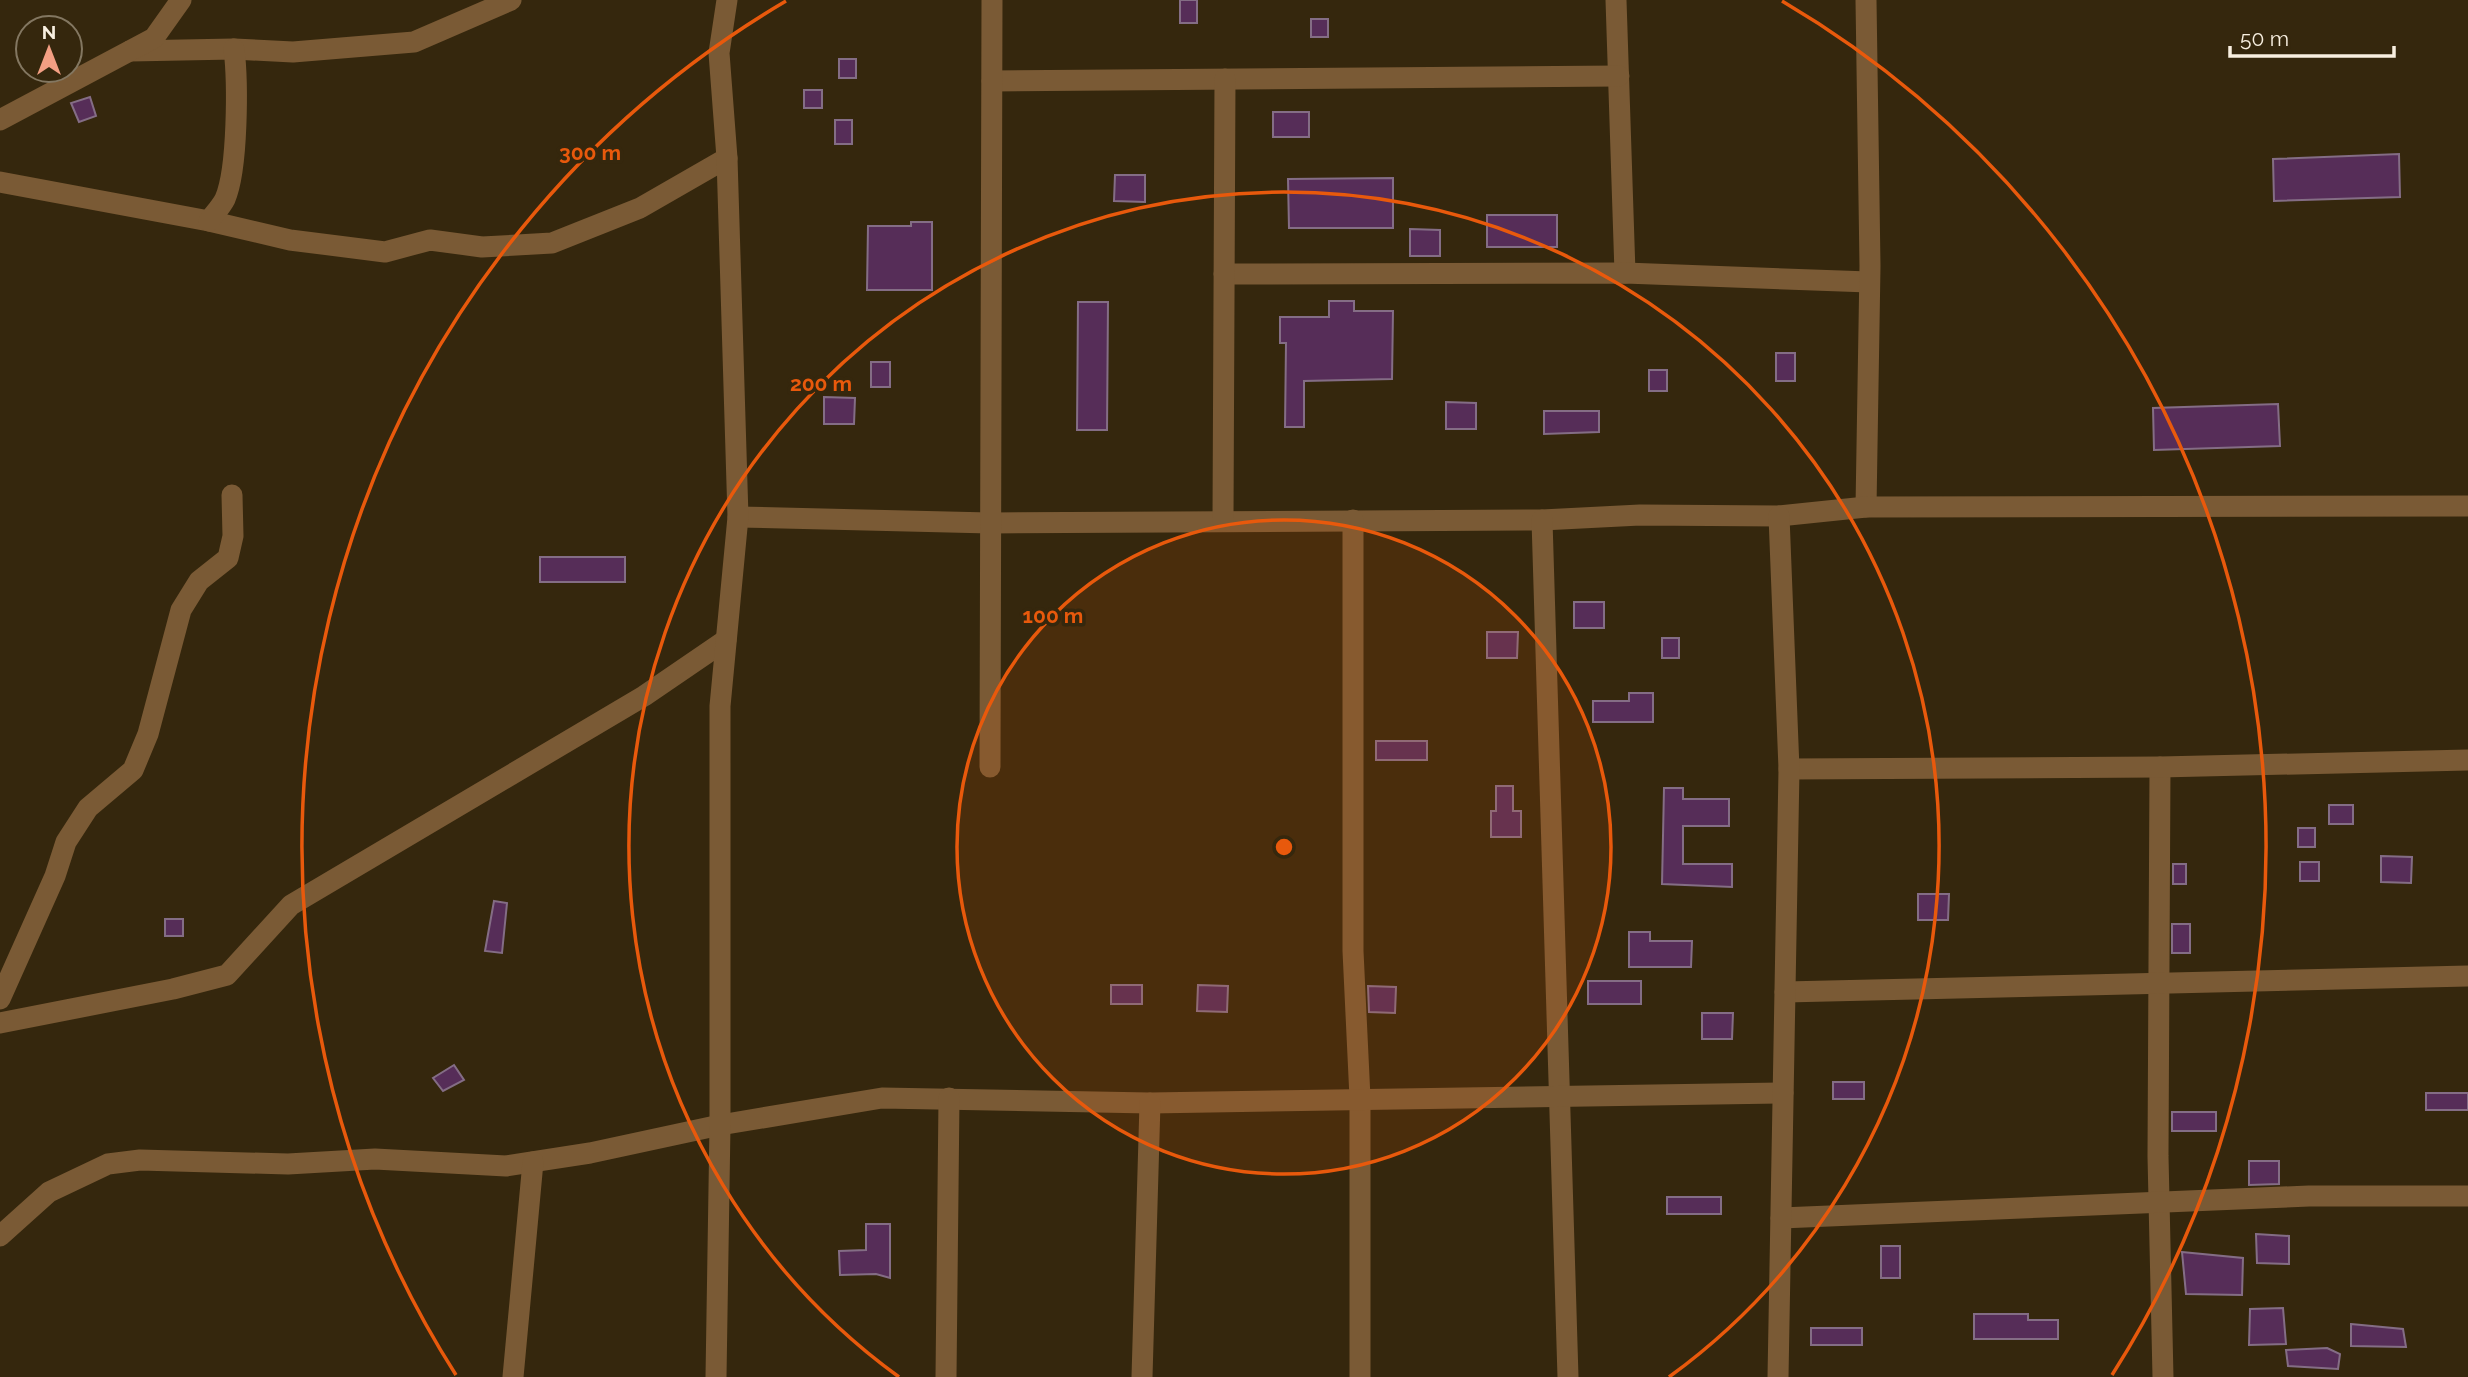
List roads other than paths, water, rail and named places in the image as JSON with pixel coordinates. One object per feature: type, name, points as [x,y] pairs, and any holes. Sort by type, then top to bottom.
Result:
[{"type":"street","points":[[0,120],[154,38],[181,0]]},
{"type":"street","points":[[130,51],[234,49],[293,52],[414,42],[511,0]]},
{"type":"street","points":[[716,1377],[720,1125],[720,705],[738,517],[727,158],[719,53],[727,0]]},
{"type":"street","points":[[990,767],[992,0]]},
{"type":"street","points":[[1616,0],[1625,273]]},
{"type":"street","points":[[1866,0],[1869,282],[1866,507]]},
{"type":"street","points":[[209,221],[225,199],[234,148],[234,49]]},
{"type":"street","points":[[992,81],[1619,76]]},
{"type":"street","points":[[1223,521],[1225,79]]},
{"type":"street","points":[[0,182],[209,221],[289,240],[385,252],[430,240],[482,247],[552,243],[640,208],[727,158]]},
{"type":"street","points":[[1224,274],[1625,273],[1869,282]]},
{"type":"street","points":[[0,999],[55,876],[66,842],[88,808],[133,770],[148,734],[180,610],[199,581],[228,558],[233,536],[232,495]]},
{"type":"street","points":[[738,517],[990,523],[1542,520],[1640,515],[1779,516],[1866,507],[2468,506]]},
{"type":"street","points":[[1778,1377],[1788,769],[1779,516]]},
{"type":"street","points":[[1353,520],[1353,951],[1360,1098],[1360,1377]]},
{"type":"street","points":[[1542,520],[1568,1377]]},
{"type":"street","points":[[0,1023],[173,989],[227,975],[291,905],[644,696],[726,640]]},
{"type":"street","points":[[1788,769],[2160,767],[2468,760]]},
{"type":"street","points":[[2160,767],[2159,1203],[2163,1377]]},
{"type":"street","points":[[1785,992],[2468,976]]},
{"type":"street","points":[[0,1236],[50,1192],[108,1164],[140,1160],[288,1164],[375,1159],[506,1166],[720,1125],[881,1098],[1150,1103],[1783,1094]]},
{"type":"street","points":[[946,1377],[949,1098]]},
{"type":"street","points":[[1142,1377],[1150,1103]]},
{"type":"street","points":[[513,1377],[533,1162]]},
{"type":"street","points":[[1781,1218],[2308,1196],[2468,1196]]}]
